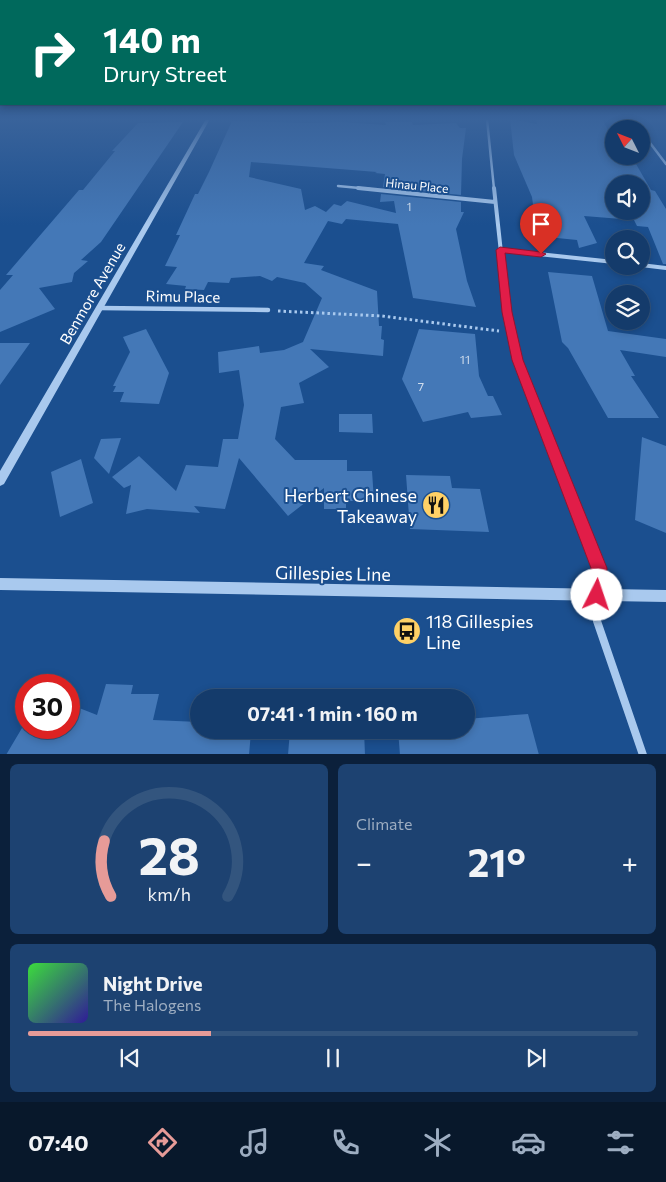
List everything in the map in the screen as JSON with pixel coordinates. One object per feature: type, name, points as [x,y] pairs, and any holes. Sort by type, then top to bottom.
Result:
[{"type":"street","name":"Benmore Avenue","points":[[0,481],[188,154]]},
{"type":"street","points":[[491,154],[494,202],[507,312],[518,360],[599,568],[597,621],[643,754]]},
{"type":"street","name":"Hinau Place","points":[[338,186],[494,202]]},
{"type":"street","points":[[500,250],[605,261]]},
{"type":"street","points":[[650,266],[666,268]]},
{"type":"street","name":"Rimu Place","points":[[99,308],[268,310]]},
{"type":"street","name":"Gillespies Line","points":[[0,584],[666,596]]},
{"type":"path","points":[[268,310],[382,316],[511,332]]},
{"type":"building","points":[[112,154],[161,154],[101,242],[81,260],[88,261],[74,273],[72,282],[39,288],[55,309],[0,332],[0,290],[13,275],[6,275],[79,190],[83,190]]},
{"type":"building","points":[[217,154],[463,154],[461,195],[383,187],[385,174],[375,173],[377,172],[251,162],[249,177],[301,189],[305,210],[315,206],[326,212],[334,204],[341,206],[347,201],[396,213],[394,201],[380,202],[381,194],[461,202],[461,212],[464,212],[456,229],[467,281],[476,307],[413,298],[398,224],[346,219],[342,224],[328,221],[304,263],[324,266],[321,270],[377,291],[379,326],[382,326],[381,339],[384,340],[383,356],[310,349],[329,367],[299,383],[304,403],[281,407],[275,439],[295,460],[347,460],[347,471],[372,471],[374,501],[346,501],[346,509],[324,509],[324,488],[288,516],[239,458],[225,509],[194,506],[200,513],[147,509],[126,514],[131,485],[124,488],[112,477],[139,456],[176,491],[186,465],[218,467],[223,439],[238,439],[244,405],[239,370],[219,373],[218,352],[259,346],[260,353],[284,350],[303,342],[322,298],[305,283],[277,277],[272,281],[260,276],[231,278],[229,283],[208,282],[204,290],[185,289],[186,286],[166,284],[177,267],[165,266],[180,235],[176,235],[195,194],[198,194]]},
{"type":"building","points":[[514,154],[605,154],[605,165],[637,165],[642,175],[605,175],[605,218],[584,216],[597,243],[579,248],[577,240],[537,236],[532,197]]},
{"type":"building","points":[[650,188],[655,191],[666,209],[666,264],[663,264],[648,227],[637,226],[634,220],[650,220]]},
{"type":"building","points":[[548,272],[592,276],[605,321],[605,330],[666,339],[666,357],[620,350],[635,376],[631,376],[659,418],[608,418],[568,348],[562,342]]},
{"type":"building","points":[[146,329],[169,373],[159,404],[120,402],[124,392],[113,392],[116,386],[113,386],[130,352],[123,337]]},
{"type":"building","points":[[419,329],[475,334],[479,376],[488,396],[493,396],[502,415],[471,418],[468,412],[423,422],[402,379]]},
{"type":"building","points":[[0,343],[30,343],[0,385]]},
{"type":"building","points":[[339,414],[372,414],[373,433],[339,432]]},
{"type":"building","points":[[642,437],[666,446],[666,533],[635,520]]},
{"type":"building","points":[[121,438],[109,474],[94,458],[101,439]]},
{"type":"building","points":[[81,459],[93,503],[60,517],[51,472]]},
{"type":"building","points":[[406,475],[450,476],[452,488],[480,489],[489,532],[410,529]]},
{"type":"building","points":[[106,684],[133,685],[131,694],[159,694],[153,720],[190,722],[190,739],[250,739],[249,754],[7,754],[15,739],[80,739],[80,708],[97,715]]},
{"type":"building","points":[[528,714],[539,754],[400,754],[399,739],[475,739],[475,718]]},
{"type":"building","points":[[289,739],[364,739],[365,754],[288,754]]},
{"type":"place","name":"Herbert Chinese Takeaway","points":[[436,505]]},
{"type":"place","name":"118 Gillespies Line","points":[[407,631]]},
{"type":"route","points":[[541,254],[500,250],[507,312],[518,360],[599,568],[597,595]]}]
